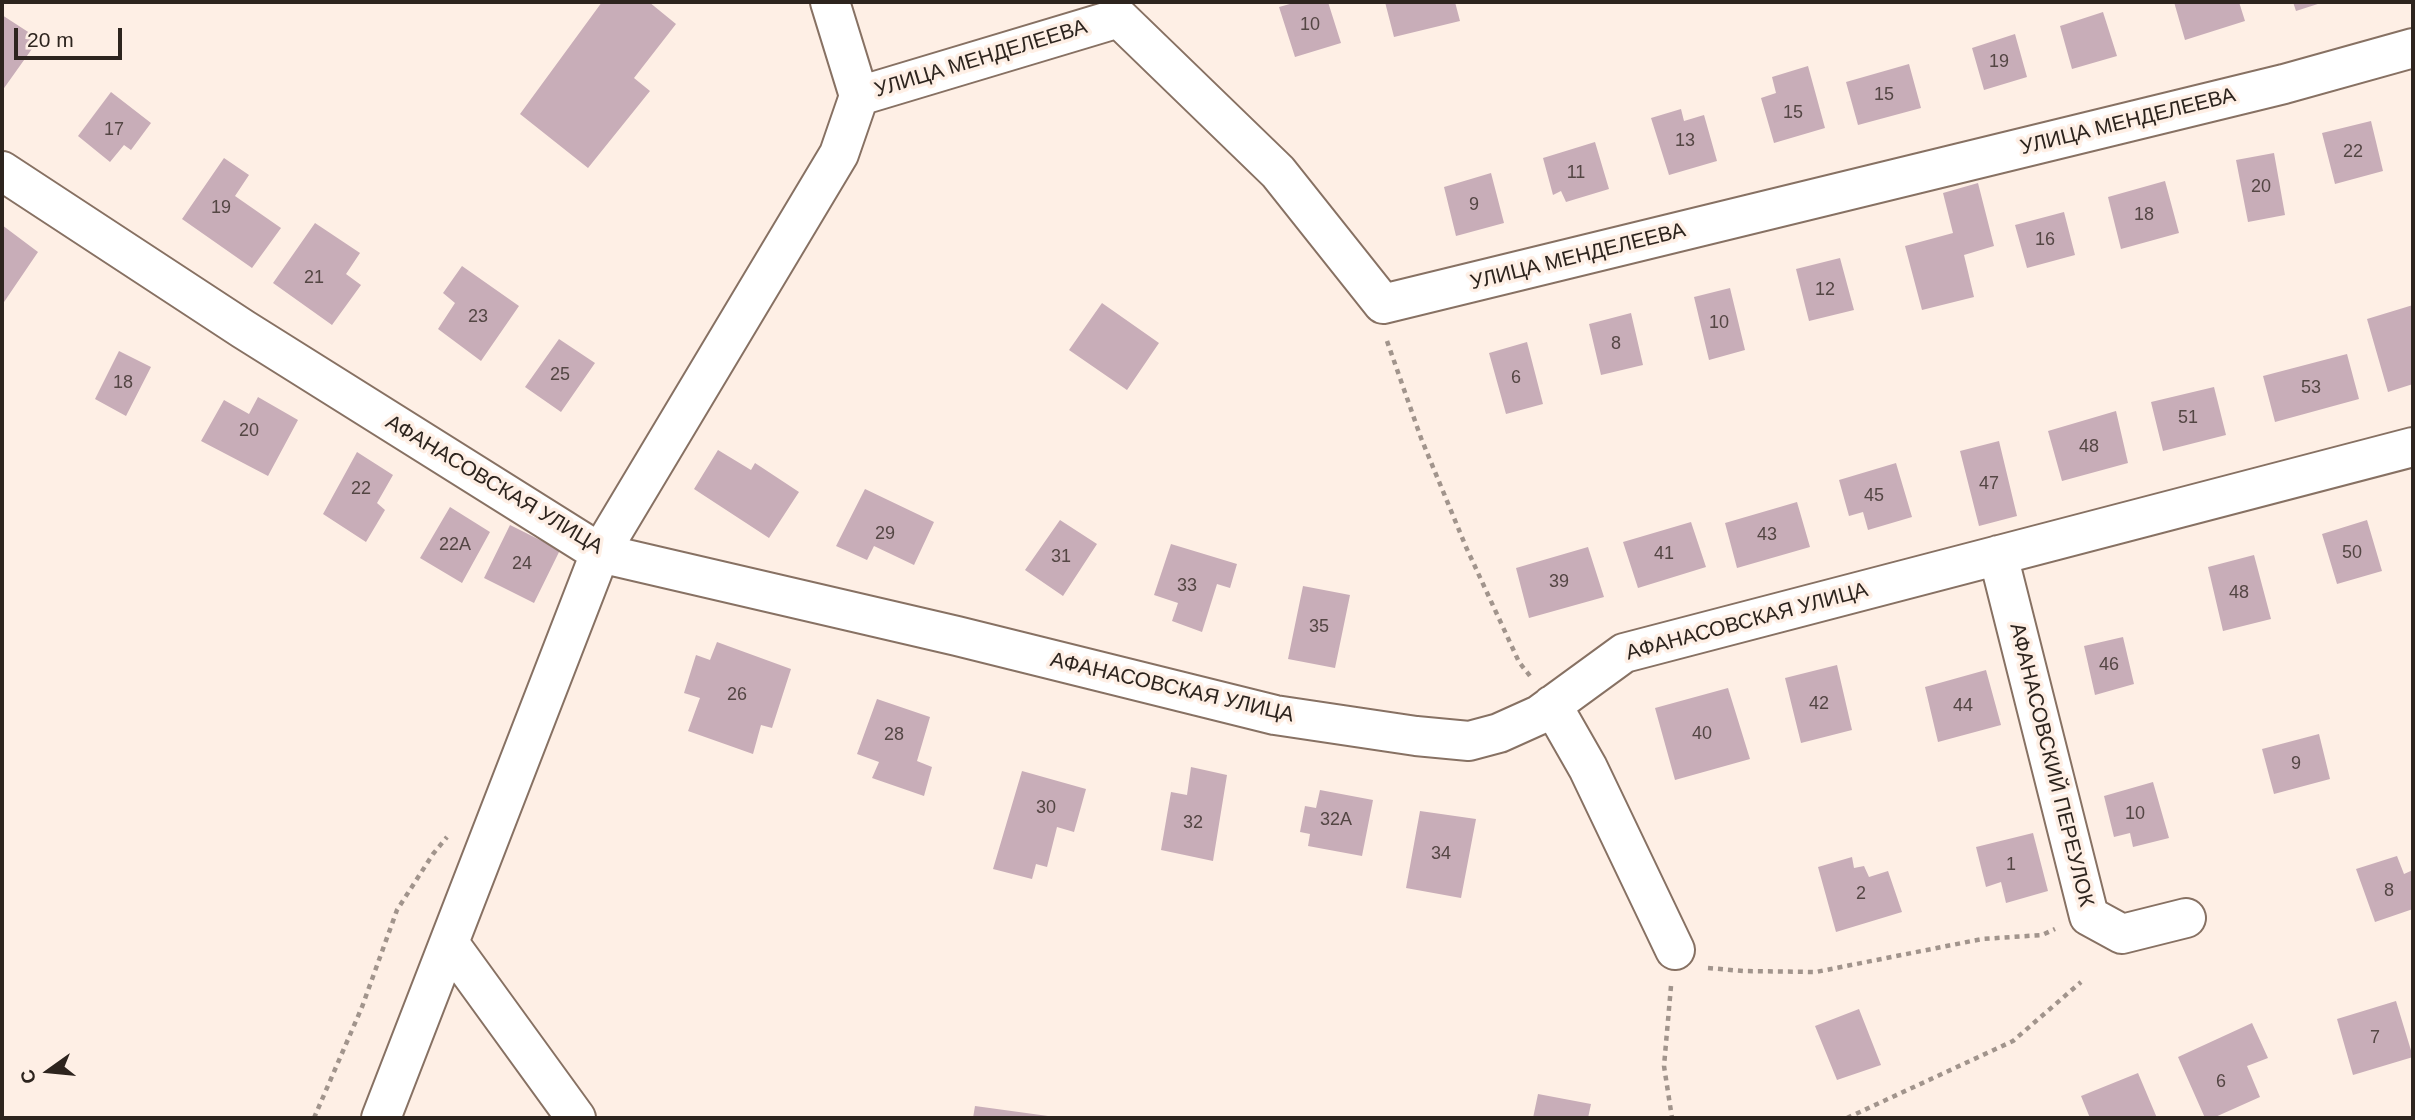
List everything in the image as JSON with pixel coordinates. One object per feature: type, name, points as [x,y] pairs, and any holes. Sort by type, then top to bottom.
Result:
[{"type":"street","points":[[381,1118],[600,553],[839,153],[859,96],[830,2]]},
{"type":"street","name":"УЛИЦА МЕНДЕЛЕЕВА","points":[[859,96],[1125,10],[1278,172],[1383,304],[2284,84],[2413,48]]},
{"type":"street","name":"АФАНАСОВСКАЯ УЛИЦА","points":[[2,171],[243,329],[600,553],[970,639],[1275,715],[1416,736],[1469,741],[1499,733],[1539,715],[1624,653],[2413,447]]},
{"type":"street","name":"АФАНАСОВСКИЙ ПЕРЕУЛОК","points":[[1998,555],[2089,916],[2122,934],[2186,918]]},
{"type":"street","points":[[1552,705],[1588,768],[1675,950]]},
{"type":"street","points":[[449,943],[576,1118]]},
{"type":"path","points":[[1383,304],[1387,346],[1466,547],[1519,662],[1552,705]]},
{"type":"path","points":[[314,1118],[362,1007],[397,910],[450,833],[475,817],[498,818]]},
{"type":"path","points":[[1672,1118],[1664,1066],[1675,950],[1700,967],[1743,971],[1816,972],[1982,939],[2042,934],[2089,916]]},
{"type":"path","points":[[1847,1118],[2013,1041],[2081,982]]},
{"type":"building","points":[[602,2],[649,2],[676,24],[634,78],[650,91],[588,168],[520,114]]},
{"type":"building","points":[[1297,2],[1328,2],[1341,43],[1295,57],[1279,7]]},
{"type":"building","points":[[1385,2],[1455,2],[1460,21],[1394,37]]},
{"type":"building","points":[[2174,2],[2239,2],[2245,21],[2185,40]]},
{"type":"building","points":[[2293,2],[2324,2],[2296,11]]},
{"type":"building","points":[[2103,12],[2117,56],[2072,69],[2060,26]]},
{"type":"building","points":[[2,15],[39,39],[2,91]]},
{"type":"building","points":[[2015,34],[2027,77],[1984,90],[1972,48]]},
{"type":"building","points":[[1909,64],[1921,108],[1858,125],[1846,82]]},
{"type":"building","points":[[1808,66],[1825,128],[1774,143],[1761,98],[1776,93],[1772,77]]},
{"type":"building","points":[[111,92],[151,123],[131,150],[124,145],[110,162],[78,136]]},
{"type":"building","points":[[1681,109],[1684,121],[1704,115],[1717,161],[1669,175],[1651,118]]},
{"type":"building","points":[[2371,121],[2383,171],[2335,184],[2322,133]]},
{"type":"building","points":[[1595,142],[1609,189],[1566,202],[1561,191],[1553,195],[1543,158]]},
{"type":"building","points":[[2274,153],[2285,215],[2248,222],[2236,160]]},
{"type":"building","points":[[224,158],[249,175],[235,196],[281,228],[252,268],[182,219]]},
{"type":"building","points":[[1491,173],[1504,223],[1456,236],[1444,187]]},
{"type":"building","points":[[2165,181],[2179,233],[2121,249],[2108,197]]},
{"type":"building","points":[[1978,183],[1994,246],[1964,255],[1974,297],[1922,310],[1905,246],[1953,233],[1943,193]]},
{"type":"building","points":[[2064,212],[2075,255],[2027,268],[2015,225]]},
{"type":"building","points":[[315,223],[360,253],[346,274],[361,285],[332,325],[273,283]]},
{"type":"building","points":[[2,225],[38,252],[2,305]]},
{"type":"building","points":[[1840,258],[1854,310],[1809,321],[1796,269]]},
{"type":"building","points":[[462,266],[519,306],[481,361],[438,329],[455,303],[443,293]]},
{"type":"building","points":[[1730,288],[1745,350],[1709,360],[1694,297]]},
{"type":"building","points":[[1102,303],[1159,343],[1127,390],[1069,350]]},
{"type":"building","points":[[2413,305],[2413,384],[2388,392],[2367,319]]},
{"type":"building","points":[[1631,313],[1643,365],[1601,375],[1589,324]]},
{"type":"building","points":[[559,339],[595,363],[561,412],[525,387]]},
{"type":"building","points":[[1527,342],[1543,404],[1506,414],[1489,353]]},
{"type":"building","points":[[119,351],[151,367],[126,416],[95,399]]},
{"type":"building","points":[[2347,354],[2359,399],[2275,422],[2263,376]]},
{"type":"building","points":[[2214,387],[2226,435],[2163,451],[2151,402]]},
{"type":"building","points":[[258,397],[298,420],[268,476],[201,441],[224,400],[249,414]]},
{"type":"building","points":[[2116,411],[2128,463],[2062,481],[2048,431]]},
{"type":"building","points":[[1999,441],[2017,516],[1979,526],[1960,451]]},
{"type":"building","points":[[718,450],[751,470],[755,463],[799,492],[769,538],[694,489]]},
{"type":"building","points":[[357,452],[393,475],[377,503],[385,510],[366,542],[323,514]]},
{"type":"building","points":[[1896,463],[1912,517],[1868,530],[1863,512],[1849,516],[1839,480]]},
{"type":"building","points":[[865,489],[934,522],[914,565],[874,546],[867,560],[836,546]]},
{"type":"building","points":[[1797,502],[1810,547],[1737,568],[1725,523]]},
{"type":"building","points":[[450,507],[490,532],[462,583],[420,558]]},
{"type":"building","points":[[1060,520],[1097,544],[1063,596],[1025,570]]},
{"type":"building","points":[[2367,520],[2382,571],[2337,584],[2322,534]]},
{"type":"building","points":[[1691,522],[1706,567],[1638,588],[1623,542]]},
{"type":"building","points":[[510,525],[560,550],[534,603],[484,578]]},
{"type":"building","points":[[1171,544],[1237,564],[1230,588],[1217,584],[1202,632],[1172,621],[1178,603],[1154,595]]},
{"type":"building","points":[[1588,547],[1604,597],[1529,618],[1516,568]]},
{"type":"building","points":[[2254,555],[2271,619],[2223,631],[2208,567]]},
{"type":"building","points":[[1303,586],[1350,595],[1335,668],[1288,659]]},
{"type":"building","points":[[2123,637],[2134,684],[2095,695],[2084,646]]},
{"type":"building","points":[[717,642],[791,669],[772,728],[761,725],[753,754],[688,731],[700,698],[684,693],[696,655],[710,660]]},
{"type":"building","points":[[1837,665],[1852,730],[1801,743],[1785,678]]},
{"type":"building","points":[[1986,670],[2001,725],[1938,742],[1925,687]]},
{"type":"building","points":[[1728,688],[1750,759],[1675,780],[1655,708]]},
{"type":"building","points":[[877,699],[930,717],[917,761],[932,767],[924,796],[872,778],[879,762],[857,754]]},
{"type":"building","points":[[2319,734],[2330,779],[2274,794],[2262,749]]},
{"type":"building","points":[[1191,767],[1227,775],[1213,861],[1161,850],[1171,792],[1187,795]]},
{"type":"building","points":[[1022,771],[1086,789],[1074,832],[1057,827],[1047,867],[1036,864],[1032,879],[993,869]]},
{"type":"building","points":[[2153,782],[2169,838],[2133,847],[2130,833],[2114,837],[2104,796]]},
{"type":"building","points":[[1320,790],[1373,800],[1362,856],[1308,846],[1310,834],[1300,832],[1305,806],[1316,808]]},
{"type":"building","points":[[1420,811],[1476,819],[1461,898],[1406,888]]},
{"type":"building","points":[[2033,833],[2048,891],[2006,903],[2001,882],[1986,887],[1976,847]]},
{"type":"building","points":[[2397,856],[2404,874],[2413,870],[2413,909],[2375,922],[2356,869]]},
{"type":"building","points":[[1852,857],[1854,868],[1864,866],[1869,877],[1888,871],[1902,912],[1836,932],[1818,867]]},
{"type":"building","points":[[2396,1001],[2413,1057],[2353,1075],[2337,1019]]},
{"type":"building","points":[[1859,1009],[1881,1065],[1837,1080],[1815,1026]]},
{"type":"building","points":[[2252,1023],[2268,1058],[2247,1066],[2260,1097],[2213,1118],[2205,1118],[2178,1057]]},
{"type":"building","points":[[2138,1073],[2157,1118],[2090,1118],[2081,1096]]},
{"type":"building","points":[[1538,1094],[1591,1104],[1588,1118],[1533,1118]]},
{"type":"building","points":[[975,1106],[1048,1116],[973,1118]]}]
